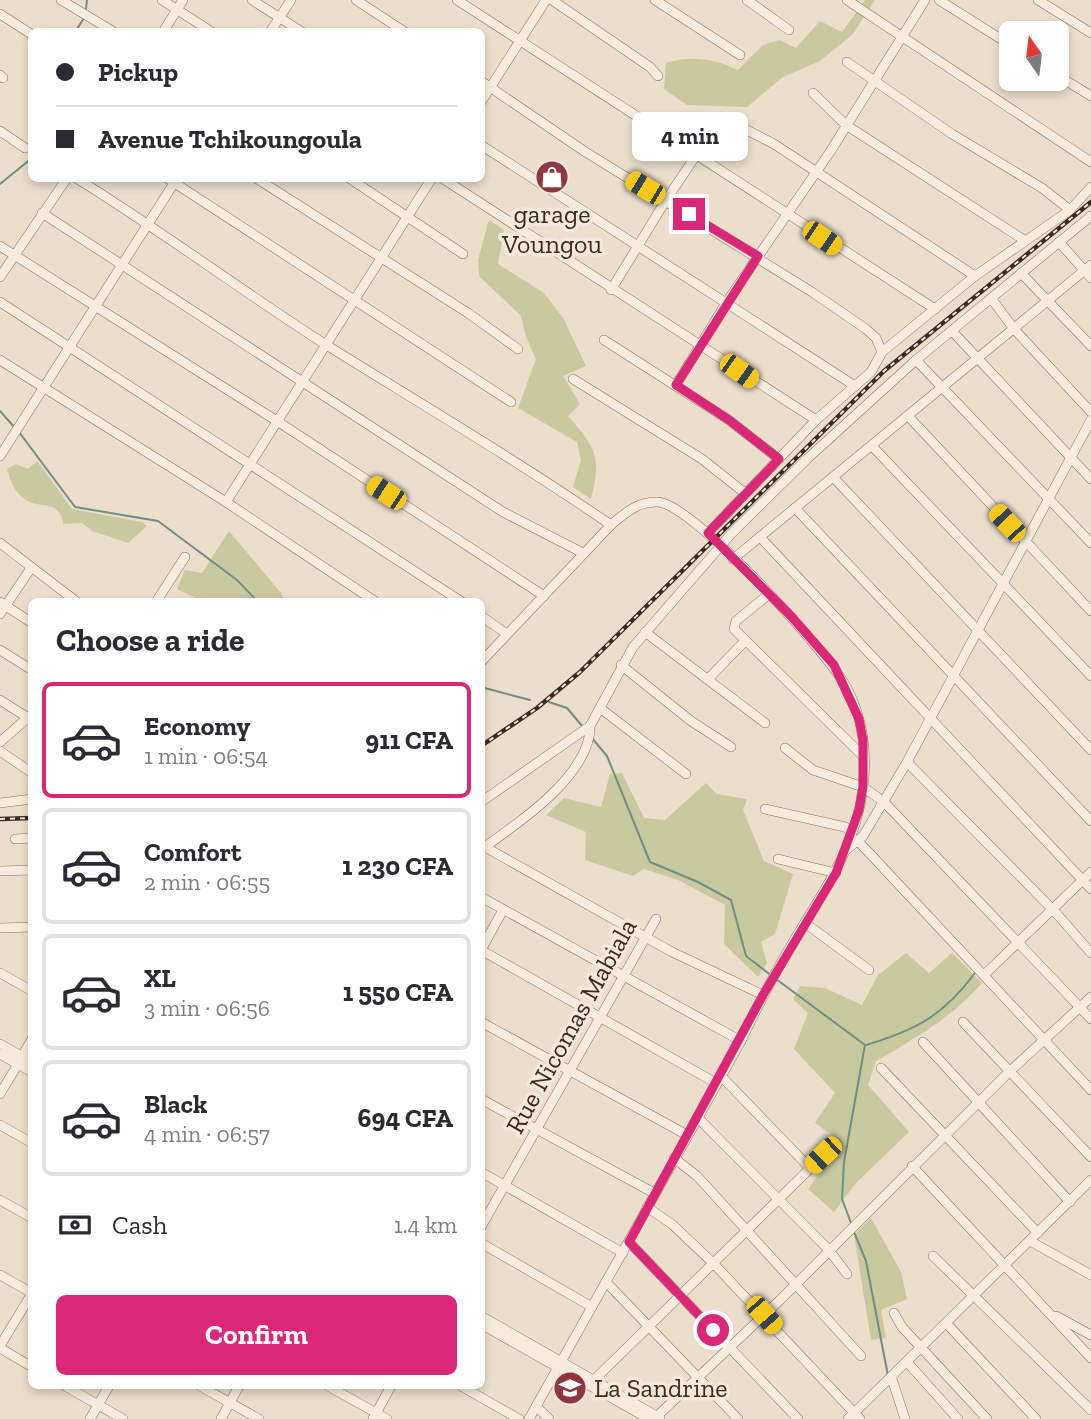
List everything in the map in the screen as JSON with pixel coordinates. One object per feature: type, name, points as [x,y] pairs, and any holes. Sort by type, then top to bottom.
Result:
[{"type":"street","points":[[61,0],[107,28]]},
{"type":"street","points":[[162,0],[206,28]]},
{"type":"street","points":[[166,28],[183,0]]},
{"type":"street","points":[[252,0],[296,28]]},
{"type":"street","points":[[273,28],[291,0]]},
{"type":"street","points":[[356,0],[399,28]]},
{"type":"street","points":[[457,0],[935,309]]},
{"type":"street","points":[[485,96],[546,0]]},
{"type":"street","points":[[552,0],[650,67],[658,76]]},
{"type":"street","points":[[655,0],[740,55]]},
{"type":"street","points":[[747,0],[789,30]]},
{"type":"street","points":[[846,0],[1091,162]]},
{"type":"street","points":[[676,385],[726,303],[816,172],[925,0]]},
{"type":"street","points":[[939,0],[999,38]]},
{"type":"street","points":[[1038,0],[1091,33]]},
{"type":"street","points":[[0,15],[28,32]]},
{"type":"street","points":[[847,62],[952,134],[1042,188],[1070,209]]},
{"type":"street","points":[[1069,82],[1091,96]]},
{"type":"street","points":[[485,83],[584,151],[758,256],[866,329],[876,338],[882,352]]},
{"type":"street","points":[[813,93],[846,125],[1024,240]]},
{"type":"street","points":[[611,289],[719,119],[727,117],[975,276]]},
{"type":"street","points":[[0,131],[25,148]]},
{"type":"street","points":[[485,148],[855,386]]},
{"type":"street","points":[[0,277],[64,182]]},
{"type":"street","points":[[82,182],[149,223],[326,344],[454,422],[611,525]]},
{"type":"street","points":[[0,456],[149,223],[172,182]]},
{"type":"street","points":[[176,182],[511,402]]},
{"type":"street","points":[[262,182],[380,260],[468,313],[518,349]]},
{"type":"street","points":[[355,182],[463,254]]},
{"type":"street","points":[[226,502],[429,182]]},
{"type":"street","points":[[448,182],[816,420]]},
{"type":"street","points":[[485,846],[564,782],[588,744],[590,726],[621,665],[746,494],[816,420],[871,372],[882,352],[975,276],[1070,209],[1091,187]]},
{"type":"street","points":[[42,213],[121,267],[503,512],[583,553]]},
{"type":"street","points":[[714,540],[916,360],[1091,216]]},
{"type":"street","points":[[733,559],[1048,301],[1089,271],[1059,242]]},
{"type":"street","points":[[0,246],[277,421],[544,596]]},
{"type":"street","points":[[1021,273],[1091,346]]},
{"type":"street","points":[[991,298],[1014,329],[1091,412]]},
{"type":"street","points":[[0,302],[456,598]]},
{"type":"street","points":[[952,331],[1091,479]]},
{"type":"street","points":[[604,340],[729,420],[779,459]]},
{"type":"street","points":[[0,360],[226,502],[370,598]]},
{"type":"street","points":[[916,360],[1091,543]]},
{"type":"street","points":[[572,379],[702,459],[746,494]]},
{"type":"street","points":[[909,417],[1091,611]]},
{"type":"street","points":[[845,850],[859,842],[884,802],[1091,420]]},
{"type":"street","points":[[872,446],[1091,676]]},
{"type":"street","points":[[833,477],[1091,750]]},
{"type":"street","points":[[485,658],[611,525],[635,507],[659,502],[681,511],[714,540],[769,594],[834,665],[859,719],[864,757],[863,787],[852,832],[836,873],[763,995],[741,1041],[529,1419]]},
{"type":"street","points":[[795,508],[1091,821]]},
{"type":"street","points":[[760,537],[1091,889]]},
{"type":"street","points":[[0,543],[72,598]]},
{"type":"street","points":[[159,598],[185,557]]},
{"type":"street","points":[[28,621],[2,607],[31,568]]},
{"type":"street","points":[[769,594],[733,625],[744,642],[864,757]]},
{"type":"street","points":[[485,619],[507,634]]},
{"type":"street","points":[[645,632],[765,723]]},
{"type":"street","points":[[709,678],[744,642]]},
{"type":"street","points":[[0,650],[28,668]]},
{"type":"street","points":[[621,665],[691,721],[732,747]]},
{"type":"street","points":[[0,699],[28,716]]},
{"type":"street","points":[[600,708],[686,774]]},
{"type":"street","points":[[0,742],[28,719]]},
{"type":"street","points":[[485,799],[590,726]]},
{"type":"street","points":[[785,748],[813,770],[863,787],[884,802],[1091,1019]]},
{"type":"street","points":[[0,751],[28,770]]},
{"type":"street","points":[[906,762],[1053,910],[1091,954]]},
{"type":"street","points":[[0,803],[28,800]]},
{"type":"street","points":[[765,809],[845,827],[852,832]]},
{"type":"street","points":[[15,839],[28,838]]},
{"type":"street","points":[[859,842],[1091,1090]]},
{"type":"street","points":[[485,849],[646,936],[763,995]]},
{"type":"street","points":[[778,859],[836,873]]},
{"type":"street","points":[[0,871],[28,870]]},
{"type":"street","points":[[984,975],[1091,872]]},
{"type":"street","points":[[485,899],[741,1041]]},
{"type":"street","points":[[485,943],[503,910]]},
{"type":"street","name":"Rue Nicomas Mabiala","points":[[485,1220],[656,919]]},
{"type":"street","points":[[805,923],[869,970]]},
{"type":"street","points":[[0,928],[28,927]]},
{"type":"street","points":[[485,952],[718,1080],[810,1168]]},
{"type":"street","points":[[0,973],[28,989]]},
{"type":"street","points":[[655,1418],[764,1315],[1044,1039],[1091,997]]},
{"type":"street","points":[[963,1022],[1091,1157]]},
{"type":"street","points":[[485,1024],[687,1135]]},
{"type":"street","points":[[923,1042],[1070,1202]]},
{"type":"street","points":[[0,1044],[28,1068]]},
{"type":"street","points":[[0,1094],[28,1046]]},
{"type":"street","points":[[0,1054],[28,1061]]},
{"type":"street","points":[[881,1068],[1038,1233]]},
{"type":"street","points":[[485,1101],[654,1193]]},
{"type":"street","points":[[697,1117],[828,1250],[847,1274]]},
{"type":"street","points":[[0,1125],[28,1141]]},
{"type":"street","points":[[594,1380],[836,1143]]},
{"type":"street","points":[[674,1158],[698,1176],[861,1356]]},
{"type":"street","points":[[912,1167],[1022,1287],[1051,1313],[1091,1357]]},
{"type":"street","points":[[485,1174],[623,1253]]},
{"type":"street","points":[[647,1206],[673,1225],[713,1262],[854,1417],[1091,1180]]},
{"type":"street","points":[[0,1200],[28,1216]]},
{"type":"street","points":[[1030,1241],[1091,1275]]},
{"type":"street","points":[[629,1242],[798,1419]]},
{"type":"street","points":[[485,1245],[592,1307]]},
{"type":"street","points":[[933,1256],[1091,1410]]},
{"type":"street","points":[[0,1275],[28,1291]]},
{"type":"street","points":[[606,1282],[738,1419]]},
{"type":"street","points":[[28,1300],[0,1347],[28,1364]]},
{"type":"street","points":[[894,1313],[902,1326],[987,1419]]},
{"type":"street","points":[[1051,1313],[1091,1335]]},
{"type":"street","points":[[485,1319],[559,1365],[594,1380],[655,1418]]},
{"type":"street","points":[[947,1324],[1036,1419]]},
{"type":"street","points":[[485,1326],[655,1418]]},
{"type":"street","points":[[907,1362],[958,1419]]},
{"type":"street","points":[[892,1379],[905,1419]]},
{"type":"street","points":[[70,1389],[123,1419]]},
{"type":"street","points":[[90,1419],[107,1389]]},
{"type":"street","points":[[206,1389],[259,1419]]},
{"type":"street","points":[[220,1419],[237,1389]]},
{"type":"street","points":[[333,1389],[375,1416],[387,1419]]},
{"type":"street","points":[[375,1416],[389,1389]]},
{"type":"street","points":[[466,1389],[519,1419]]},
{"type":"street","points":[[536,1406],[549,1419]]},
{"type":"green space","points":[[865,0],[875,0],[852,35],[820,61],[783,77],[747,107],[687,105],[664,89],[666,63],[703,59],[738,70],[763,45],[779,40],[796,48],[820,21],[842,32]]},
{"type":"green space","points":[[489,220],[504,230],[498,264],[544,293],[563,318],[586,366],[563,376],[580,404],[568,416],[585,437],[594,454],[596,473],[591,499],[573,487],[581,460],[577,442],[518,408],[536,359],[526,337],[521,316],[479,276],[478,260]]},
{"type":"green space","points":[[37,461],[72,509],[142,522],[147,526],[128,543],[92,531],[82,523],[63,524],[55,508],[30,502],[22,497],[7,469],[16,464],[28,469]]},
{"type":"green space","points":[[229,531],[283,598],[196,598],[177,589],[185,570],[202,573]]},
{"type":"green space","points":[[622,773],[644,818],[665,820],[706,783],[717,794],[747,799],[743,810],[764,861],[793,874],[775,934],[761,942],[767,963],[758,977],[724,944],[725,905],[678,880],[644,869],[633,876],[585,860],[586,832],[546,815],[564,798],[601,807],[610,774]]},
{"type":"green space","points":[[906,953],[929,973],[952,953],[982,983],[945,1017],[876,1061],[868,1085],[909,1132],[856,1183],[834,1212],[808,1189],[842,1142],[815,1123],[835,1093],[794,1049],[808,1013],[793,999],[800,986],[825,988],[862,1005],[878,975]]},
{"type":"green space","points":[[871,1218],[901,1272],[907,1299],[881,1310],[886,1338],[871,1340],[854,1235]]},
{"type":"waterway","points":[[86,9],[87,0]]},
{"type":"waterway","points":[[78,28],[84,18]]},
{"type":"waterway","points":[[0,184],[28,161]]},
{"type":"waterway","points":[[0,411],[15,428]]},
{"type":"waterway","points":[[19,432],[75,507],[158,521],[237,580],[254,598]]},
{"type":"waterway","points":[[485,688],[530,700]]},
{"type":"waterway","points":[[549,702],[567,708],[583,727]]},
{"type":"waterway","points":[[591,737],[607,756],[650,862],[698,882],[731,900],[746,956],[772,976]]},
{"type":"waterway","points":[[866,1045],[927,1020],[952,1000],[975,973]]},
{"type":"waterway","points":[[776,979],[865,1045],[844,1162],[842,1199],[851,1223]]},
{"type":"waterway","points":[[854,1232],[866,1261],[888,1376]]},
{"type":"railway","points":[[485,743],[537,708],[580,672],[884,371],[1091,202]]},
{"type":"railway","points":[[0,819],[28,818]]},
{"type":"place","name":"garage Voungou","points":[[552,177]]},
{"type":"place","name":"La Sandrine","points":[[570,1388]]},
{"type":"route","points":[[689,214],[758,256],[676,385],[729,420],[779,459],[708,533],[791,616],[834,665],[849,691],[863,740],[863,787],[859,810],[836,873],[763,995],[741,1041],[629,1242],[713,1330]]}]
